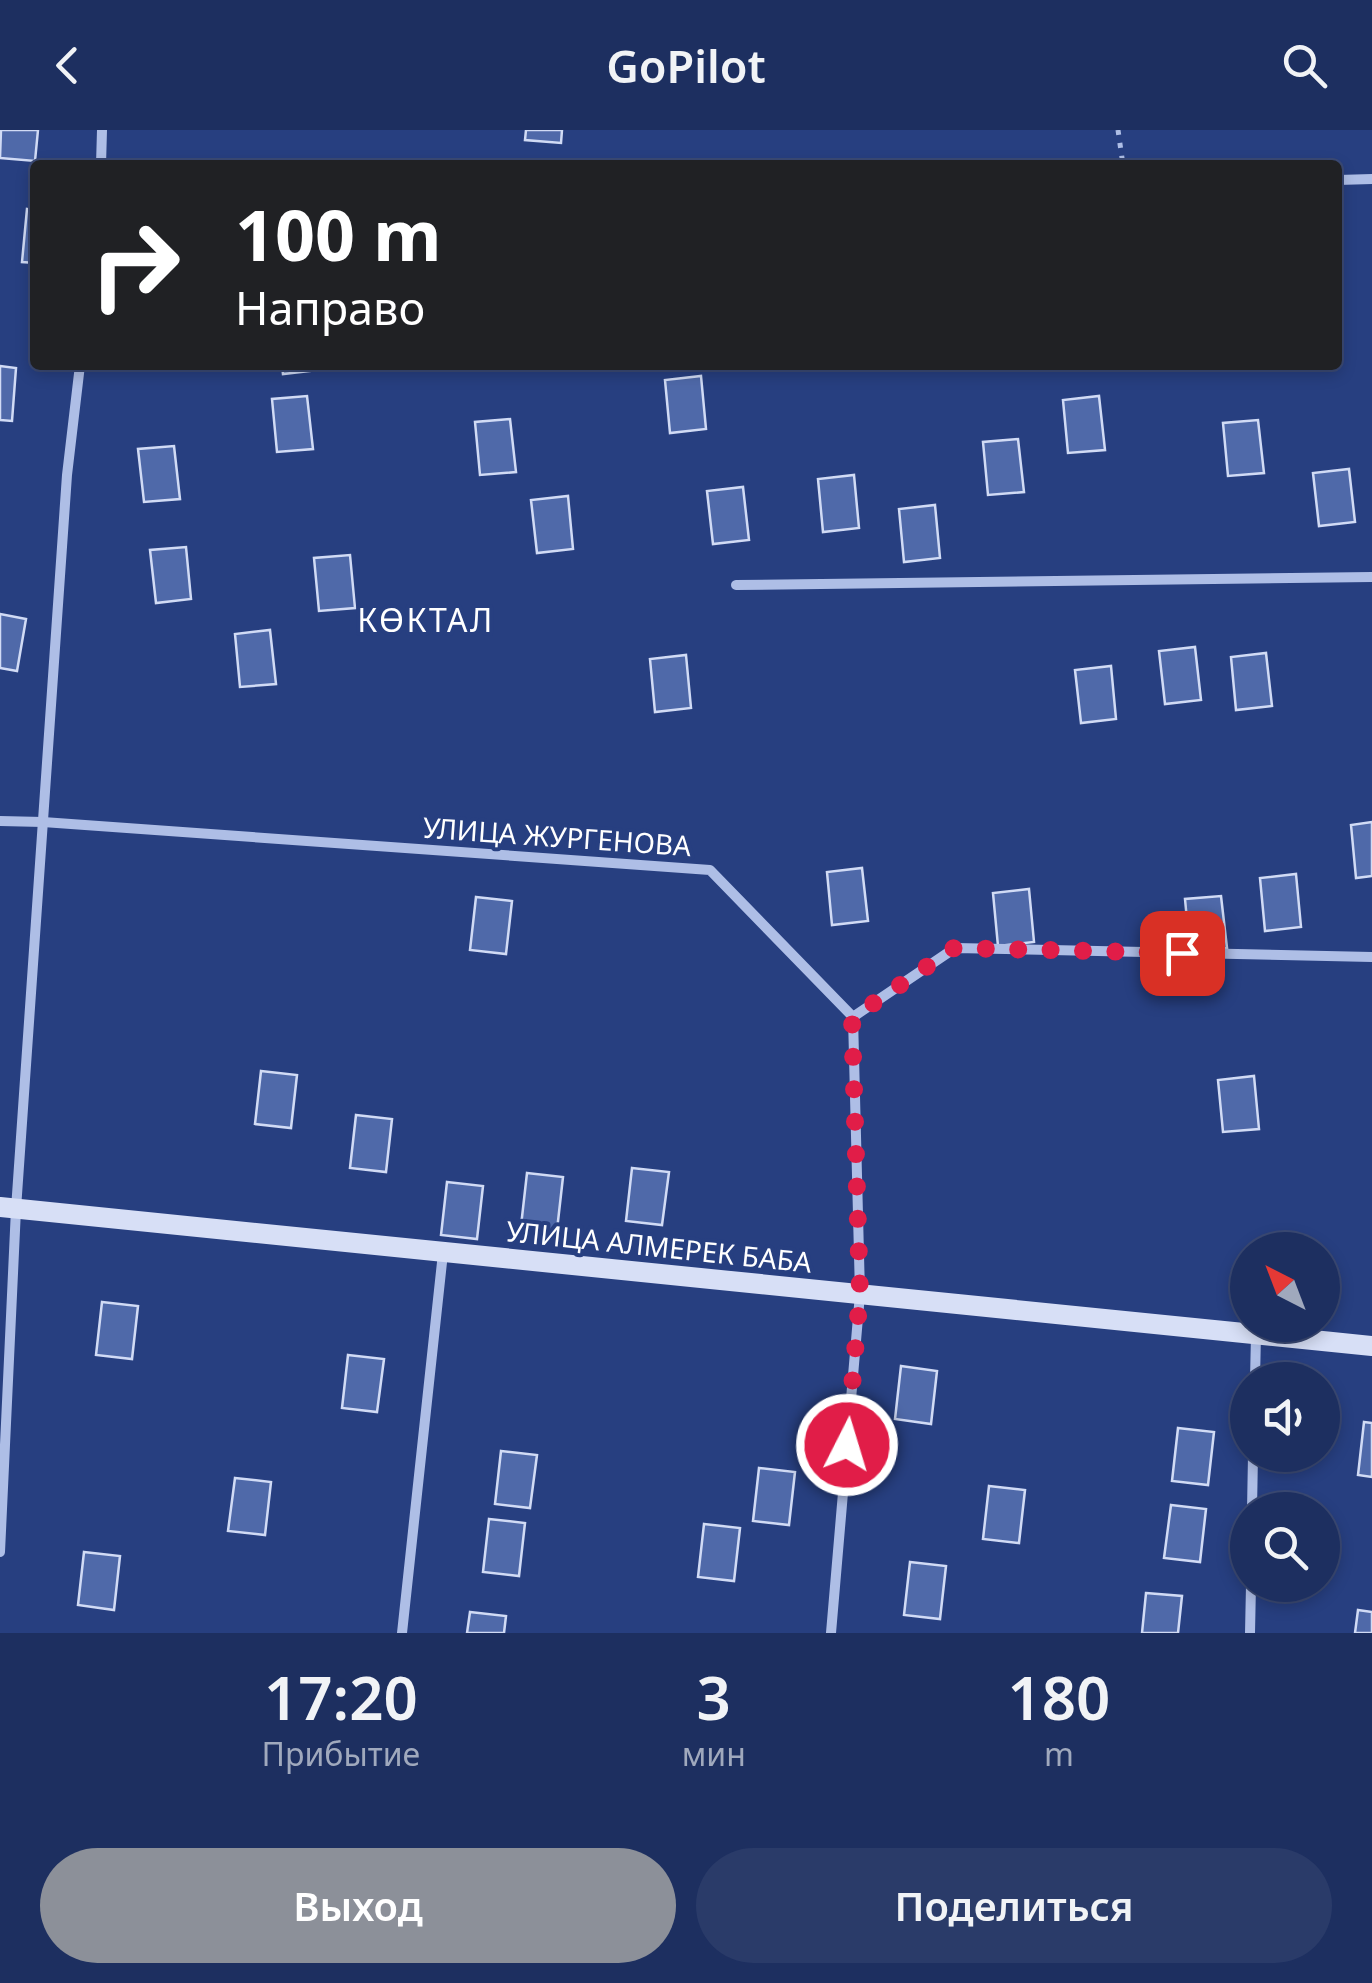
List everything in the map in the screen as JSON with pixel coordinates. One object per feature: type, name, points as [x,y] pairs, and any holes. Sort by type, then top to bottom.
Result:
[{"type":"street","points":[[101,160],[102,130]]},
{"type":"street","points":[[1342,180],[1372,179]]},
{"type":"street","points":[[0,1552],[8,1208],[79,370]]},
{"type":"street","points":[[736,585],[1372,577]]},
{"type":"street","name":"УЛИЦА ЖУРГЕНОВА","points":[[0,821],[710,870],[852,1018]]},
{"type":"street","points":[[832,1633],[860,1294],[852,1018],[954,948],[1372,956]]},
{"type":"street","name":"УЛИЦА АЛМЕРЕК БАБА","points":[[8,1208],[1230,1331]]},
{"type":"street","points":[[402,1633],[443,1252]]},
{"type":"street","name":"УЛИЦА АЛМЕРЕК БАБА","points":[[1333,1342],[1372,1346]]},
{"type":"street","points":[[1250,1633],[1251,1602]]},
{"type":"path","points":[[1118,130],[1122,160]]},
{"type":"building","points":[[1,130],[38,130],[35,160],[0,158]]},
{"type":"building","points":[[526,130],[562,130],[561,143],[525,140]]},
{"type":"building","points":[[27,209],[30,263],[22,262]]},
{"type":"building","points":[[0,366],[16,368],[12,421],[0,420]]},
{"type":"building","points":[[283,370],[319,370],[283,374]]},
{"type":"building","points":[[701,376],[706,429],[670,433],[665,380]]},
{"type":"building","points":[[307,396],[313,449],[277,452],[272,399]]},
{"type":"building","points":[[1099,396],[1105,450],[1068,453],[1063,400]]},
{"type":"building","points":[[510,419],[516,472],[480,475],[475,422]]},
{"type":"building","points":[[1258,420],[1264,473],[1228,476],[1223,423]]},
{"type":"building","points":[[1018,439],[1024,492],[988,495],[983,442]]},
{"type":"building","points":[[174,446],[180,499],[144,502],[138,449]]},
{"type":"building","points":[[1349,469],[1355,522],[1319,526],[1313,473]]},
{"type":"building","points":[[854,475],[859,528],[823,532],[818,479]]},
{"type":"building","points":[[743,487],[749,540],[713,544],[707,491]]},
{"type":"building","points":[[568,496],[573,549],[537,553],[531,500]]},
{"type":"building","points":[[935,505],[940,558],[904,562],[899,509]]},
{"type":"building","points":[[186,547],[191,599],[156,603],[150,550]]},
{"type":"building","points":[[350,555],[355,608],[319,611],[314,558]]},
{"type":"building","points":[[0,614],[26,619],[17,671],[0,668]]},
{"type":"building","points":[[270,630],[276,684],[240,687],[235,634]]},
{"type":"building","points":[[1195,647],[1201,700],[1165,704],[1159,651]]},
{"type":"building","points":[[1266,653],[1272,706],[1236,710],[1231,657]]},
{"type":"building","points":[[686,655],[691,708],[655,712],[650,659]]},
{"type":"building","points":[[1111,666],[1116,719],[1081,723],[1075,670]]},
{"type":"building","points":[[1372,822],[1372,876],[1356,878],[1351,825]]},
{"type":"building","points":[[862,868],[868,921],[832,925],[827,872]]},
{"type":"building","points":[[1296,874],[1301,927],[1265,931],[1260,878]]},
{"type":"building","points":[[1029,889],[1034,942],[998,946],[993,893]]},
{"type":"building","points":[[1221,896],[1227,948],[1190,952],[1185,899]]},
{"type":"building","points":[[476,897],[512,901],[506,954],[470,950]]},
{"type":"building","points":[[261,1071],[297,1075],[291,1128],[255,1124]]},
{"type":"building","points":[[1254,1076],[1259,1129],[1223,1132],[1218,1080]]},
{"type":"building","points":[[356,1115],[392,1119],[386,1172],[350,1168]]},
{"type":"building","points":[[632,1168],[669,1172],[662,1225],[626,1221]]},
{"type":"building","points":[[527,1173],[563,1177],[557,1230],[521,1226]]},
{"type":"building","points":[[447,1182],[483,1186],[477,1239],[441,1235]]},
{"type":"building","points":[[102,1302],[138,1306],[132,1359],[96,1355]]},
{"type":"building","points":[[348,1355],[384,1359],[377,1412],[342,1408]]},
{"type":"building","points":[[901,1366],[937,1371],[931,1424],[895,1419]]},
{"type":"building","points":[[1364,1422],[1372,1423],[1372,1477],[1358,1475]]},
{"type":"building","points":[[1178,1428],[1214,1432],[1208,1485],[1172,1481]]},
{"type":"building","points":[[501,1451],[537,1455],[530,1508],[495,1504]]},
{"type":"building","points":[[759,1468],[795,1472],[789,1525],[753,1521]]},
{"type":"building","points":[[235,1478],[271,1482],[265,1535],[228,1531]]},
{"type":"building","points":[[989,1486],[1025,1490],[1019,1543],[983,1539]]},
{"type":"building","points":[[1171,1505],[1206,1509],[1200,1562],[1164,1558]]},
{"type":"building","points":[[489,1519],[525,1523],[519,1576],[483,1572]]},
{"type":"building","points":[[704,1524],[740,1528],[734,1581],[698,1577]]},
{"type":"building","points":[[84,1552],[120,1556],[114,1610],[78,1605]]},
{"type":"building","points":[[910,1562],[946,1566],[940,1619],[904,1615]]},
{"type":"building","points":[[1146,1593],[1182,1596],[1178,1633],[1142,1633]]},
{"type":"building","points":[[1358,1610],[1372,1612],[1372,1633],[1355,1633]]},
{"type":"building","points":[[470,1612],[506,1616],[504,1633],[467,1633]]},
{"type":"district","name":"КӨКТАЛ","points":[[426,619]]},
{"type":"route","points":[[847,1445],[860,1294],[852,1018],[954,948],[1182,953]]}]
